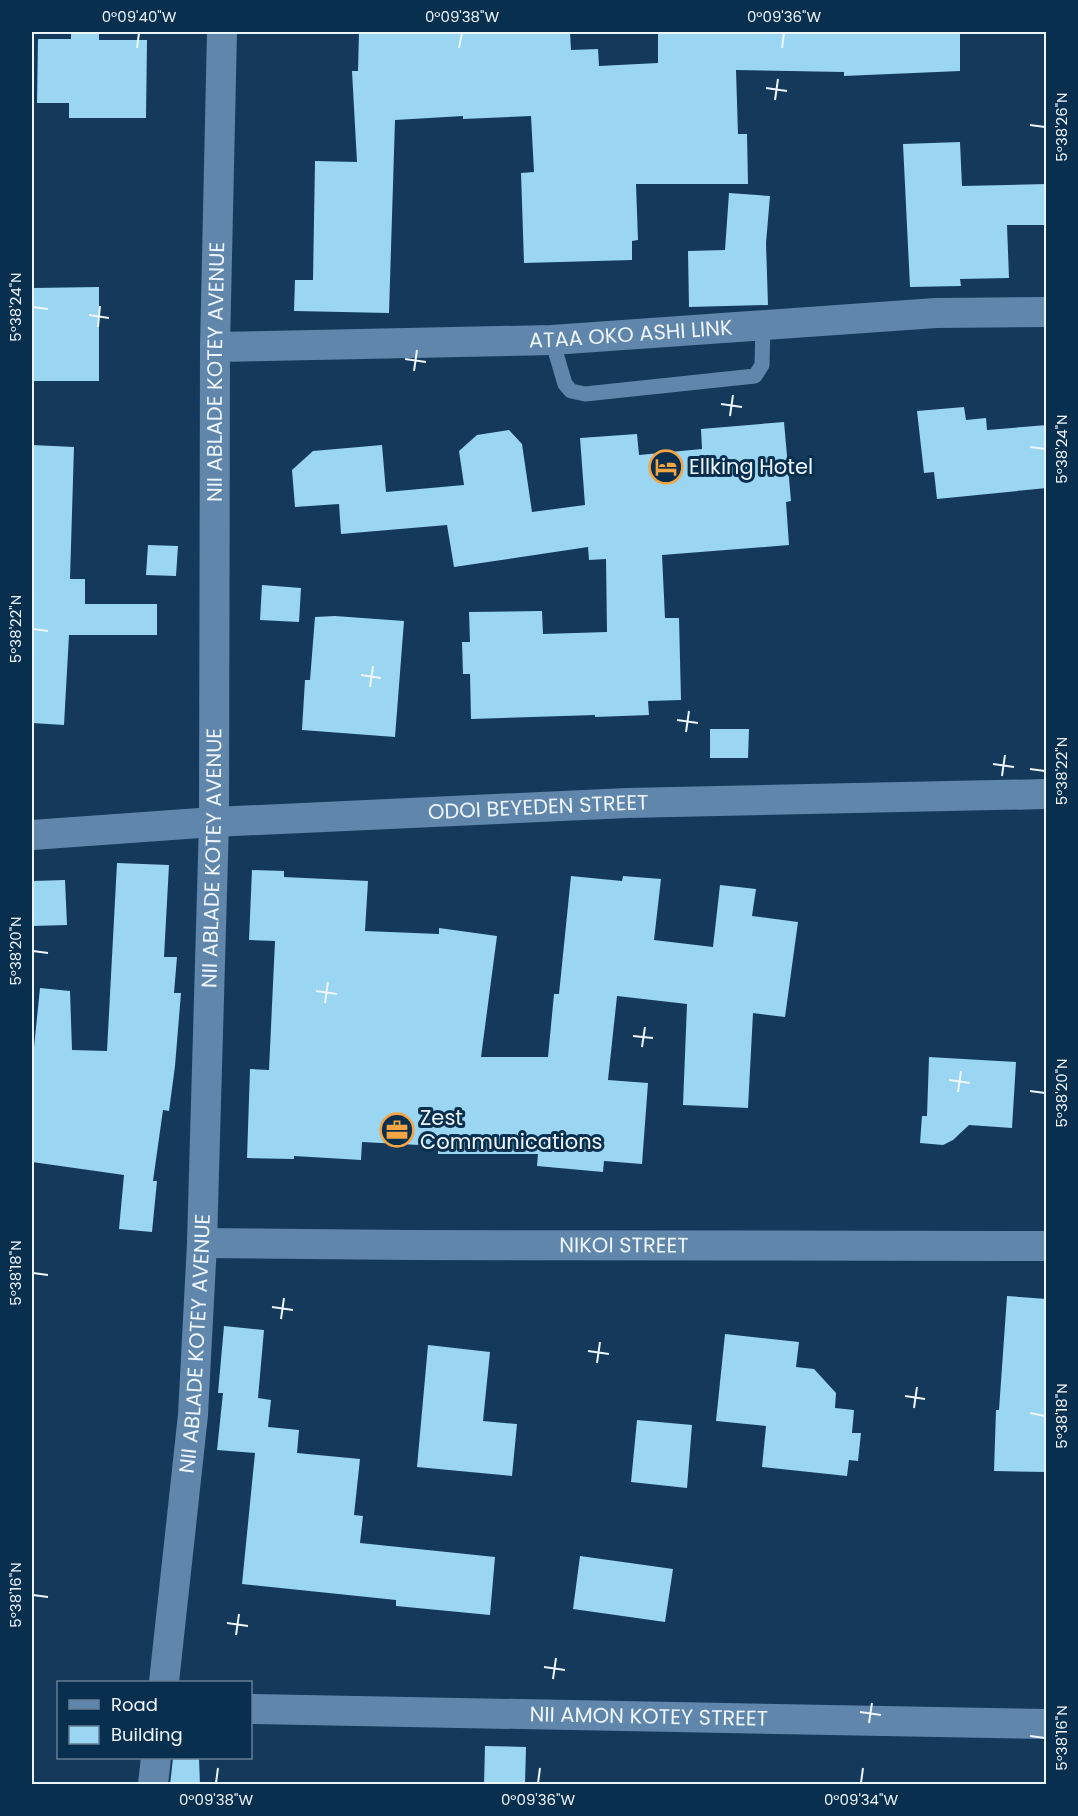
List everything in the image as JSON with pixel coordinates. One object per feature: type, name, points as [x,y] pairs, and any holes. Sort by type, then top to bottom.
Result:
[{"type":"street","name":"NII ABLADE KOTEY AVENUE","points":[[164,1681],[193,1415],[202,1243],[214,822],[215,347],[222,32]]},
{"type":"street","name":"ATAA OKO ASHI LINK","points":[[215,347],[552,340],[936,314],[1047,312]]},
{"type":"street","name":"ODOI BEYEDEN STREET","points":[[32,835],[214,822],[627,803],[1047,794]]},
{"type":"street","name":"NIKOI STREET","points":[[202,1243],[1047,1246]]},
{"type":"street","name":"NII AMON KOTEY STREET","points":[[252,1709],[1047,1724]]},
{"type":"street","points":[[153,1785],[156,1759]]},
{"type":"lane","points":[[552,340],[565,384],[571,392],[585,394],[755,376],[762,365],[764,325]]},
{"type":"building","points":[[71,32],[99,32],[99,40],[147,40],[146,118],[69,118],[69,103],[37,103],[38,39],[71,39]]},
{"type":"building","points":[[359,32],[570,32],[571,50],[598,49],[599,66],[658,63],[658,32],[960,32],[960,71],[844,76],[844,72],[736,70],[738,134],[747,134],[748,184],[636,184],[638,240],[632,241],[632,260],[524,263],[521,173],[534,172],[531,116],[463,119],[463,116],[395,120],[389,313],[294,311],[295,280],[313,280],[315,161],[357,162],[352,71],[358,71]]},
{"type":"building","points":[[960,142],[962,186],[1047,184],[1047,225],[1007,225],[1009,278],[960,279],[961,286],[910,287],[903,144]]},
{"type":"building","points":[[729,193],[770,196],[766,243],[768,305],[689,307],[688,251],[725,250]]},
{"type":"building","points":[[99,287],[99,381],[32,381],[32,288]]},
{"type":"building","points":[[964,407],[966,420],[986,418],[987,430],[1047,425],[1047,488],[937,499],[934,472],[924,473],[917,411]]},
{"type":"building","points":[[784,422],[791,501],[786,502],[789,545],[662,555],[665,618],[679,618],[681,700],[648,701],[649,715],[471,719],[470,674],[463,674],[462,642],[470,642],[469,612],[542,611],[543,634],[607,632],[606,559],[589,560],[588,547],[454,567],[447,525],[341,534],[339,504],[295,507],[292,470],[313,451],[382,445],[386,492],[464,485],[459,451],[477,435],[509,430],[522,444],[532,512],[585,505],[580,438],[637,434],[639,455],[702,449],[701,429]]},
{"type":"building","points":[[32,445],[74,447],[70,579],[85,579],[85,604],[157,604],[157,635],[69,635],[64,725],[32,723]]},
{"type":"building","points":[[148,545],[178,546],[176,576],[146,575]]},
{"type":"building","points":[[262,585],[301,588],[299,622],[260,620]]},
{"type":"building","points":[[335,616],[404,621],[395,737],[302,730],[305,680],[310,680],[315,617]]},
{"type":"building","points":[[710,729],[749,729],[748,758],[710,758]]},
{"type":"building","points":[[117,863],[169,865],[164,957],[177,957],[174,993],[181,993],[169,1111],[163,1110],[153,1181],[157,1181],[152,1232],[119,1229],[124,1175],[32,1162],[32,1067],[40,988],[70,991],[72,1050],[107,1051]]},
{"type":"building","points":[[252,870],[284,871],[284,877],[368,881],[365,931],[439,934],[439,928],[497,936],[481,1057],[548,1057],[554,994],[559,994],[571,876],[622,881],[623,876],[661,879],[654,940],[713,947],[720,885],[756,889],[752,916],[798,922],[785,1017],[753,1013],[748,1108],[683,1105],[687,1004],[617,996],[608,1080],[648,1083],[642,1164],[604,1161],[603,1172],[537,1166],[538,1154],[438,1154],[438,1146],[362,1142],[361,1160],[294,1156],[294,1159],[247,1158],[250,1069],[269,1070],[275,941],[249,940]]},
{"type":"building","points":[[65,880],[67,925],[32,926],[32,881]]},
{"type":"building","points":[[929,1057],[1016,1062],[1012,1128],[969,1125],[953,1140],[943,1145],[920,1143],[922,1116],[927,1116]]},
{"type":"building","points":[[1007,1296],[1047,1299],[1047,1472],[994,1471],[996,1410],[999,1410]]},
{"type":"building","points":[[224,1326],[264,1330],[258,1398],[271,1400],[268,1427],[299,1430],[297,1453],[360,1459],[354,1515],[363,1516],[360,1543],[495,1557],[490,1615],[396,1606],[396,1600],[242,1584],[255,1453],[217,1450],[223,1393],[218,1393]]},
{"type":"building","points":[[725,1334],[799,1342],[796,1367],[814,1369],[836,1393],[835,1408],[854,1410],[852,1433],[861,1433],[858,1461],[849,1460],[847,1476],[762,1467],[766,1426],[716,1421]]},
{"type":"building","points":[[428,1345],[490,1352],[483,1421],[517,1424],[512,1476],[417,1467]]},
{"type":"building","points":[[637,1420],[692,1425],[687,1488],[631,1482]]},
{"type":"building","points":[[580,1556],[673,1569],[665,1622],[573,1609]]},
{"type":"building","points":[[485,1746],[526,1747],[525,1785],[484,1785]]},
{"type":"building","points":[[173,1759],[199,1759],[200,1785],[170,1785]]},
{"type":"place","name":"Ellking Hotel","points":[[666,467]]},
{"type":"place","name":"Zest Communications","points":[[397,1130]]}]
